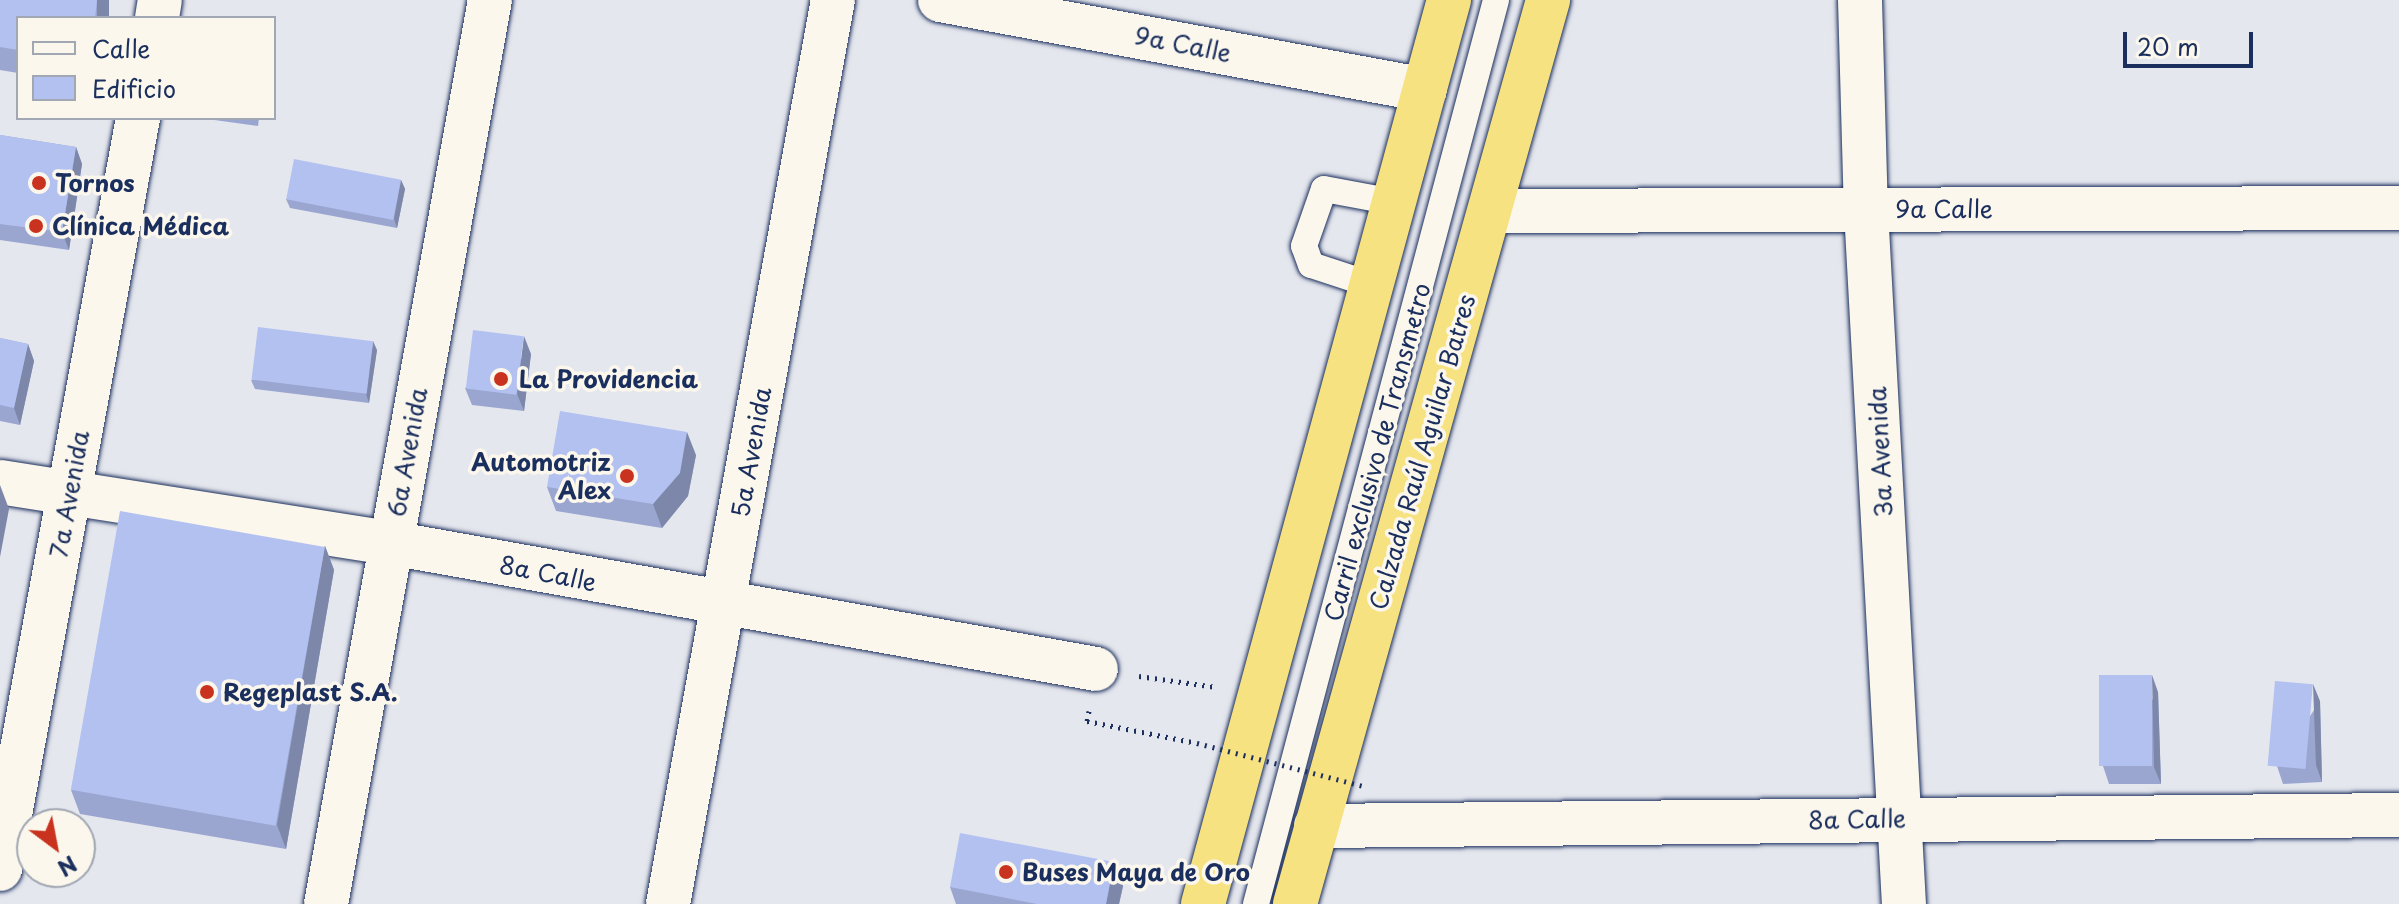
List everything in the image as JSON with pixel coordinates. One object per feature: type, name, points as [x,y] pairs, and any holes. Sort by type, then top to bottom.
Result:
[{"type":"highway","points":[[1203,904],[1449,0]]},
{"type":"highway","name":"Calzada Raúl Aguilar Batres","points":[[1295,904],[1548,0]]},
{"type":"street","name":"6a Avenida","points":[[326,904],[490,0]]},
{"type":"street","name":"5a Avenida","points":[[668,904],[833,0]]},
{"type":"street","name":"9a Calle","points":[[940,0],[1151,19],[1425,90]]},
{"type":"street","name":"3a Avenida","points":[[1860,0],[1866,210],[1904,904]]},
{"type":"street","name":"7a Avenida","points":[[0,869],[138,120]]},
{"type":"street","name":"9a Calle","points":[[1490,211],[2399,208]]},
{"type":"street","name":"8a Calle","points":[[0,482],[391,543],[723,606],[1096,669]]},
{"type":"street","name":"8a Calle","points":[[1316,826],[2399,815]]},
{"type":"lane","name":"Carril exclusivo de Transmetro","points":[[1256,904],[1496,0]]},
{"type":"lane","points":[[1372,285],[1311,265],[1304,246],[1324,189],[1394,202]]},
{"type":"path","points":[[1096,669],[1261,693]]},
{"type":"path","points":[[1087,721],[1197,743],[1367,787]]},
{"type":"building","points":[[0,0],[97,0],[95,16],[16,16],[16,50],[0,47]]},
{"type":"building","points":[[0,135],[76,147],[62,232],[0,224]]},
{"type":"building","points":[[294,159],[401,180],[393,220],[286,199]]},
{"type":"building","points":[[258,327],[373,341],[367,394],[252,380]]},
{"type":"building","points":[[473,330],[524,336],[516,395],[466,389]]},
{"type":"building","points":[[0,338],[28,344],[14,408],[0,405]]},
{"type":"building","name":"Automotriz Alex","points":[[560,411],[687,432],[680,473],[653,504],[547,487]]},
{"type":"building","name":"Regeplast S.A.","points":[[120,511],[325,547],[276,826],[71,790]]},
{"type":"building","points":[[2099,675],[2152,675],[2152,766],[2099,766]]},
{"type":"building","points":[[2275,681],[2313,684],[2305,769],[2268,766]]},
{"type":"building","points":[[960,833],[1114,862],[1106,904],[1037,904],[950,887]]},
{"type":"place","name":"Tornos","points":[[39,183]]},
{"type":"place","name":"Clínica Médica","points":[[36,226]]},
{"type":"place","name":"La Providencia","points":[[501,379]]},
{"type":"place","name":"Automotriz Alex","points":[[627,476]]},
{"type":"place","name":"Regeplast S.A.","points":[[207,692]]},
{"type":"place","name":"Buses Maya de Oro","points":[[1006,872]]}]
